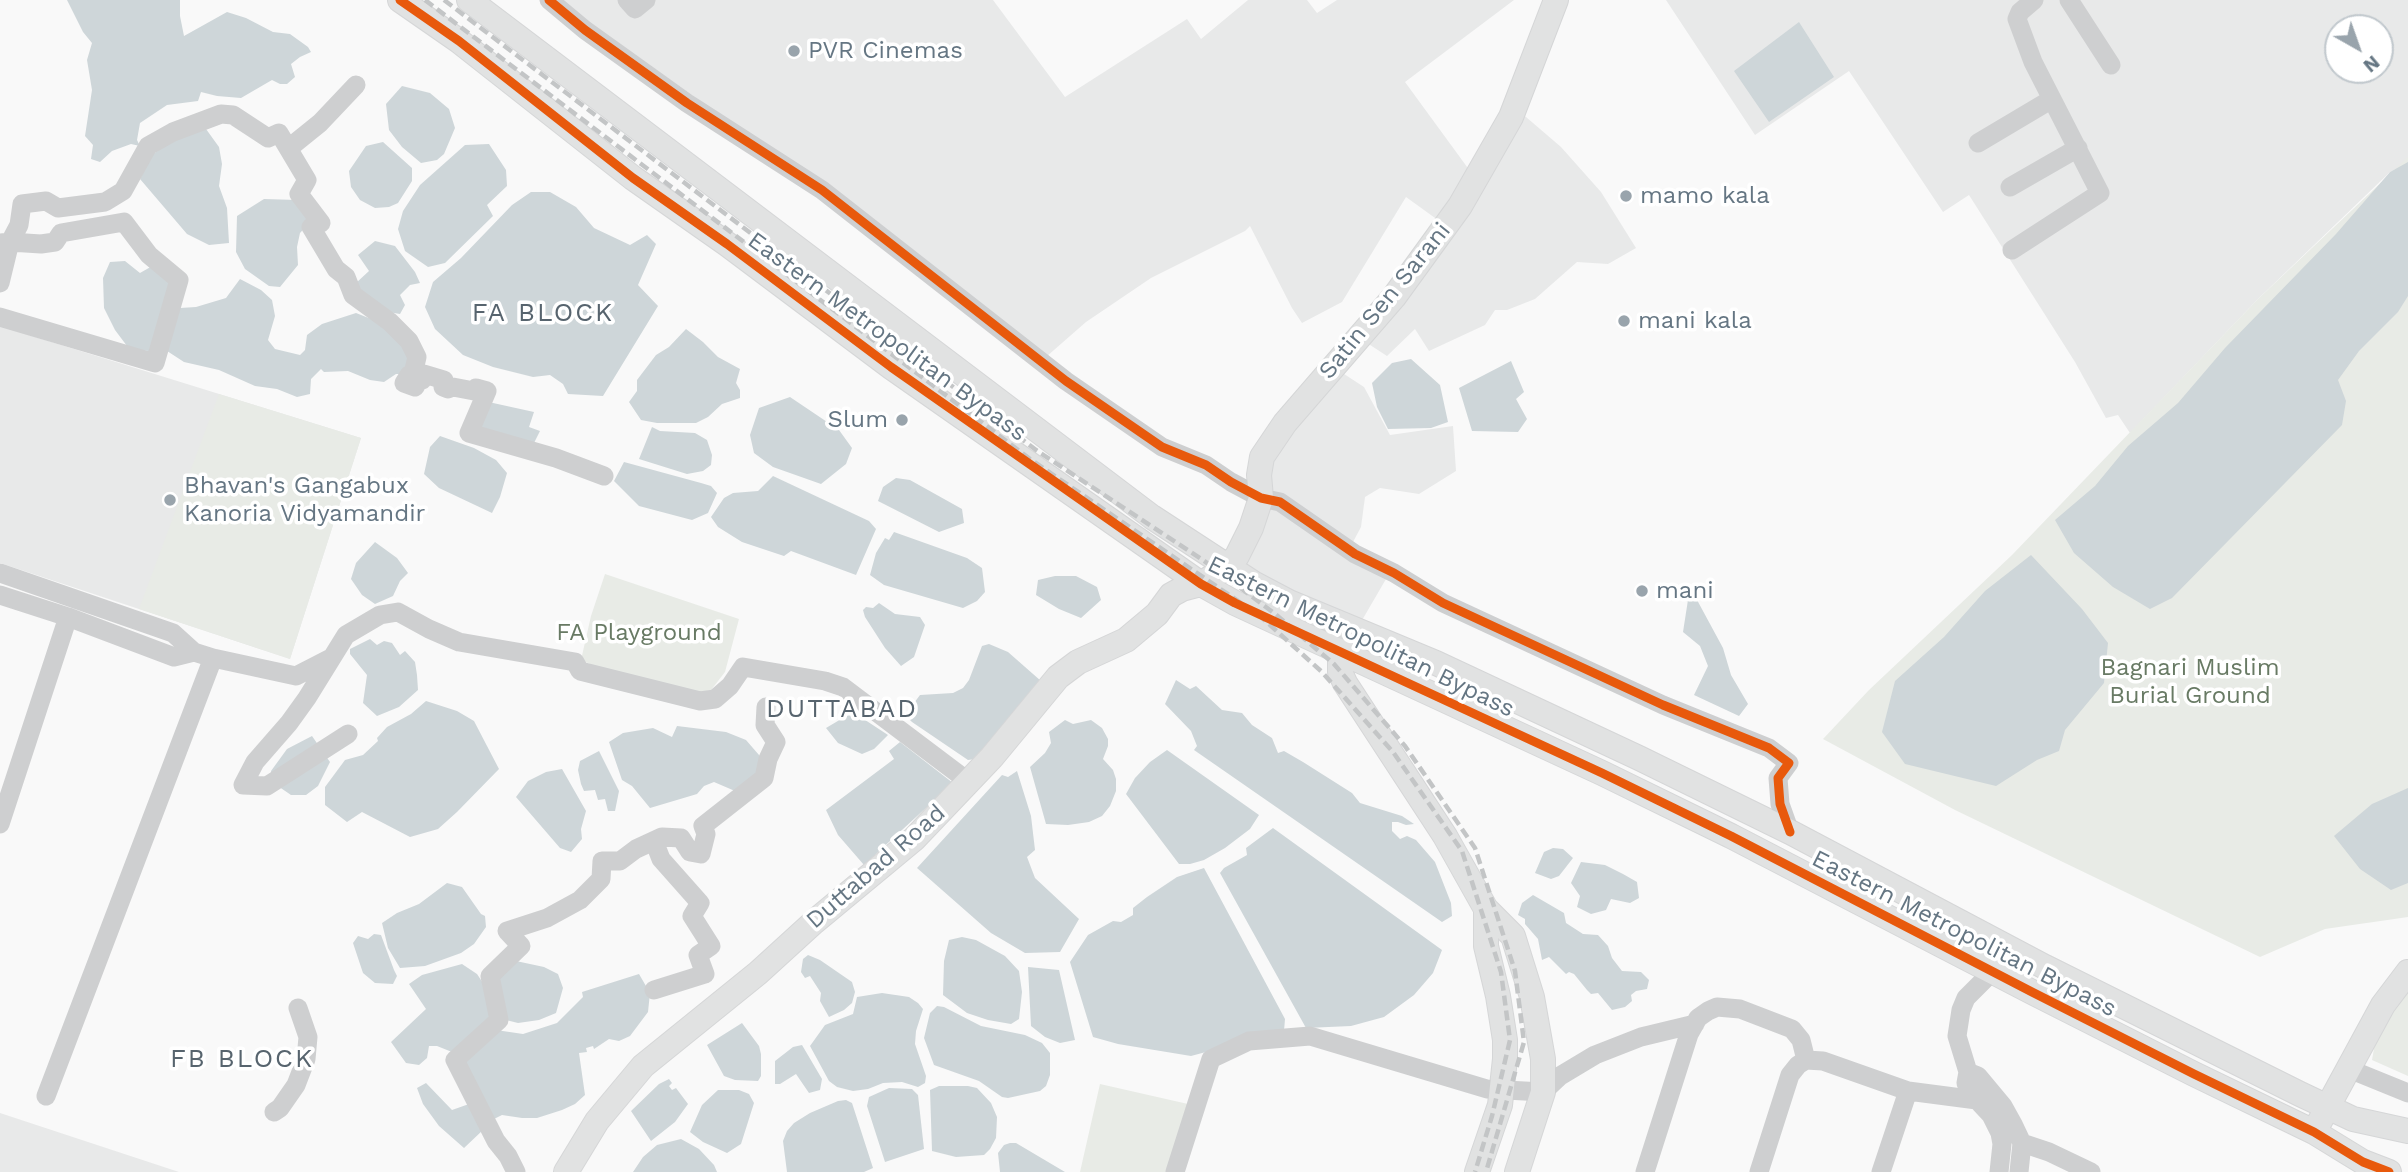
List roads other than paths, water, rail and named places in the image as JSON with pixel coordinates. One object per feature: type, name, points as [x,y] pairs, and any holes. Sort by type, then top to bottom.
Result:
[{"type":"main road","name":"Eastern Metropolitan Bypass","points":[[400,0],[459,41],[633,178],[727,244],[891,367],[1201,584],[1235,603],[1340,650],[1800,870],[1984,979],[2194,1074],[2314,1132],[2363,1162],[2389,1172]]},
{"type":"main road","name":"Eastern Metropolitan Bypass","points":[[469,0],[1152,517],[1227,567],[1289,602],[1436,663],[1790,832],[2008,948],[2207,1049],[2353,1119],[2408,1131]]},
{"type":"main road","name":"Satin Sen Sarani","points":[[1201,584],[1227,567],[1237,556],[1251,528],[1261,498],[1259,475],[1262,457],[1285,423],[1394,298],[1465,198],[1511,117],[1556,0]]},
{"type":"main road","name":"Duttabad Road","points":[[566,1172],[597,1121],[643,1066],[741,987],[914,839],[968,782],[1058,677],[1078,662],[1138,632],[1157,614],[1171,595],[1201,584]]},
{"type":"main road","points":[[1340,650],[1340,672],[1346,683],[1445,836],[1486,909],[1513,936],[1532,996],[1543,1059],[1544,1092],[1517,1172]]},
{"type":"main road","points":[[1477,1172],[1500,1105],[1505,1040],[1486,946],[1486,909]]},
{"type":"main road","points":[[2408,972],[2383,1005],[2314,1132],[2354,1150],[2408,1167]]},
{"type":"main road","points":[[2353,1119],[2408,1140]]},
{"type":"street","points":[[627,0],[635,9],[646,0]]},
{"type":"street","points":[[2012,250],[2101,193],[2034,62],[2017,19],[2020,12],[2034,0]]},
{"type":"street","points":[[2069,0],[2111,65]]},
{"type":"street","points":[[557,2],[585,30],[687,103],[822,190],[1066,381],[1162,447],[1206,465],[1261,498],[1280,502],[1354,554],[1394,573],[1443,603],[1663,705],[1769,748],[1789,763],[1778,778],[1780,804],[1790,832]]},
{"type":"street","points":[[289,148],[320,123],[356,85]]},
{"type":"street","points":[[1978,144],[2052,99]]},
{"type":"street","points":[[0,284],[5,243],[19,225],[22,204],[46,201],[58,208],[105,202],[123,191],[148,146],[173,132],[221,114],[233,115],[268,138],[279,133],[289,148],[306,180],[299,194],[321,223],[311,227],[336,269],[346,276],[353,296],[390,321],[409,341],[416,357],[413,374],[409,375],[404,383],[415,387],[424,374],[444,380],[443,387],[448,389],[453,387],[474,391],[476,388],[487,391],[469,433],[545,454],[604,476]]},
{"type":"street","points":[[2010,187],[2078,148]]},
{"type":"street","points":[[0,317],[155,363],[179,280],[149,255],[124,222],[61,233],[55,242],[5,243]]},
{"type":"street","points":[[0,573],[173,633],[194,652],[213,658],[296,676],[333,657]]},
{"type":"street","points":[[0,595],[68,617],[174,657],[194,652]]},
{"type":"street","points":[[348,734],[267,786],[243,785],[254,762],[289,723],[346,635],[380,615],[398,612],[459,642],[575,662],[580,671],[700,701],[715,699],[730,687],[743,667],[825,681],[843,687],[968,782]]},
{"type":"street","points":[[0,824],[68,617]]},
{"type":"street","points":[[46,1096],[213,658]]},
{"type":"street","points":[[516,1172],[508,1156],[496,1142],[455,1060],[499,1020],[490,976],[521,946],[507,932],[547,918],[580,900],[601,879],[602,861],[620,861],[636,849],[662,837],[681,838],[690,852],[701,854],[706,834],[704,826],[764,778],[775,742],[765,725],[766,707]]},
{"type":"street","points":[[654,841],[661,859],[701,903],[692,916],[711,946],[698,955],[705,974],[654,990]]},
{"type":"street","points":[[1999,1172],[2002,1144],[2000,1133],[1991,1115],[1976,1100],[1966,1083],[1968,1072],[1957,1036],[1966,998],[2001,963],[2008,948]]},
{"type":"street","points":[[1645,1172],[1689,1034],[1708,1011],[1717,1007],[1740,1009],[1792,1029],[1801,1040],[1806,1060]]},
{"type":"street","points":[[274,1112],[280,1108],[296,1085],[306,1059],[308,1037],[298,1008]]},
{"type":"street","points":[[1175,1172],[1211,1059],[1249,1041],[1310,1036],[1487,1089],[1544,1092],[1560,1076],[1595,1055],[1641,1037],[1695,1024]]},
{"type":"street","points":[[1759,1172],[1790,1074],[1806,1060],[1823,1061],[1908,1091],[1976,1100]]},
{"type":"street","points":[[2349,1069],[2408,1093]]},
{"type":"street","points":[[1968,1072],[1978,1076],[2003,1106],[2022,1143],[2020,1172]]},
{"type":"street","points":[[1881,1172],[1908,1091]]},
{"type":"street","points":[[2022,1143],[2049,1152],[2091,1172]]},
{"type":"railway","points":[[425,0],[1030,459],[1260,616],[1322,672],[1393,752],[1462,851],[1501,972],[1510,1040],[1475,1172]]},
{"type":"railway","points":[[444,0],[1036,450],[1203,560],[1274,613],[1334,664],[1405,746],[1475,848],[1515,971],[1524,1042],[1486,1172]]},
{"type":"place","name":"PVR Cinemas","points":[[794,51]]},
{"type":"place","name":"mamo kala","points":[[1626,196]]},
{"type":"place","name":"mani kala","points":[[1624,321]]},
{"type":"place","name":"Slum","points":[[902,420]]},
{"type":"place","name":"Bhavan's Gangabux Kanoria Vidyamandir","points":[[170,500]]},
{"type":"place","name":"mani","points":[[1642,591]]},
{"type":"district","name":"FA BLOCK","points":[[543,313]]},
{"type":"district","name":"DUTTABAD","points":[[842,709]]},
{"type":"district","name":"FB BLOCK","points":[[242,1059]]},
{"type":"park label","name":"FA Playground","points":[[639,633]]},
{"type":"park label","name":"Bagnari Muslim Burial Ground","points":[[2190,682]]}]
